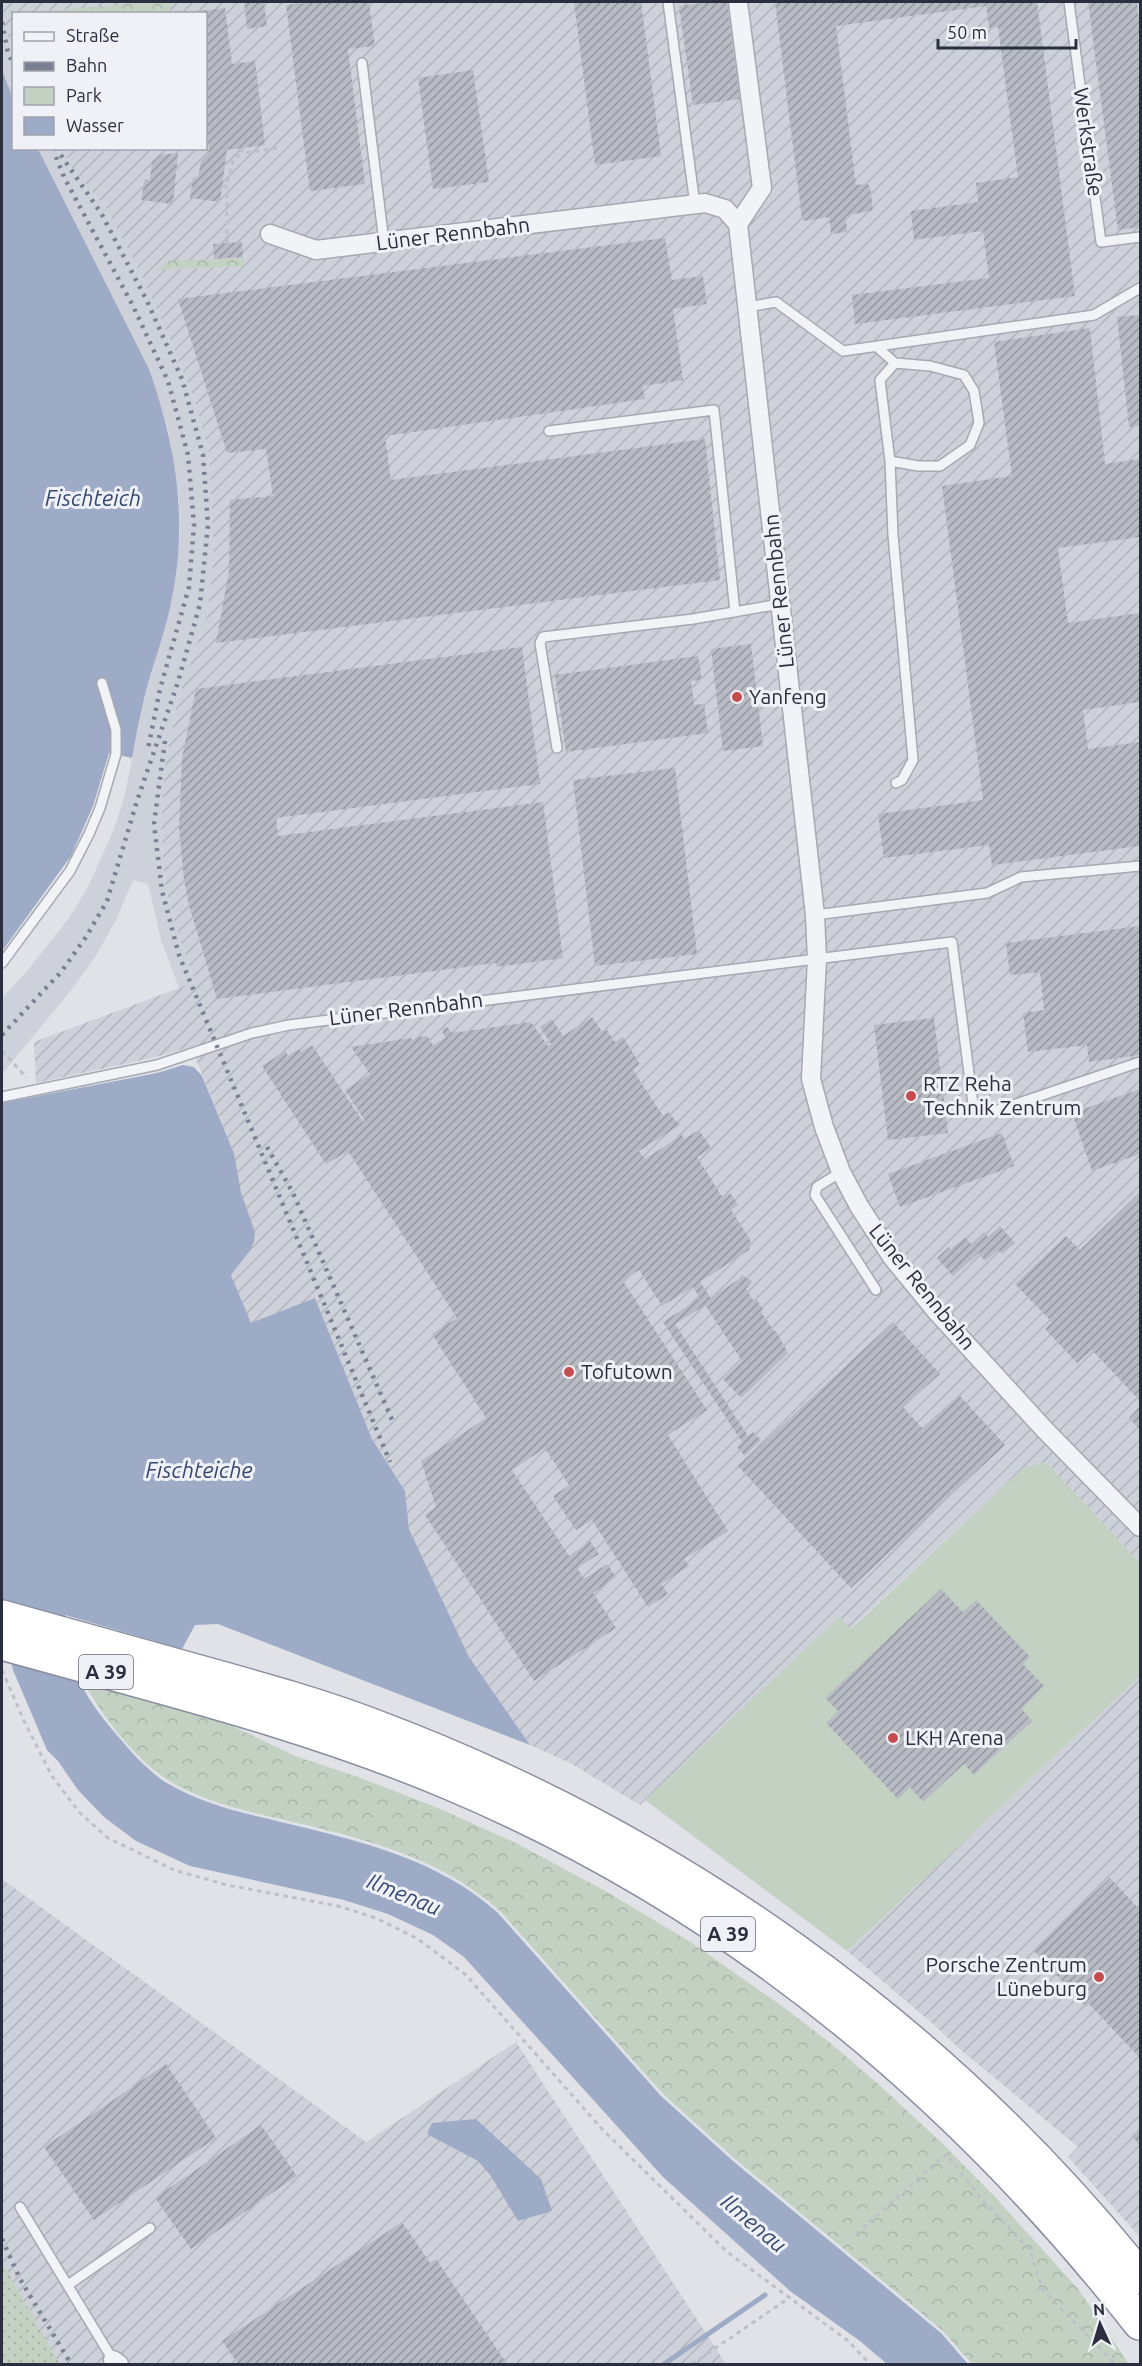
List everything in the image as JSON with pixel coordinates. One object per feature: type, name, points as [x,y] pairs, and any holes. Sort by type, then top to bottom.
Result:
[{"type":"highway","name":"A 39","points":[[2,1617],[205,1686],[489,1800],[529,1818],[622,1868],[708,1919],[799,1983],[904,2070],[961,2123],[1015,2178],[1100,2272],[1140,2323]]},
{"type":"highway","name":"A 39","points":[[2,1643],[336,1712],[457,1758],[538,1796],[637,1848],[719,1897],[816,1964],[918,2046],[981,2103],[1035,2158],[1079,2205],[1140,2277]]},
{"type":"street","points":[[738,2],[762,188],[738,224]]},
{"type":"street","name":"Lüner Rennbahn","points":[[270,234],[316,250],[705,204],[725,209],[738,224],[815,915],[817,959],[811,1079],[824,1127],[841,1172],[859,1206],[892,1257],[937,1312],[1044,1429],[1140,1525]]},
{"type":"lane","points":[[668,2],[695,205]]},
{"type":"lane","name":"Werkstraße","points":[[1069,2],[1101,242],[1140,237]]},
{"type":"lane","points":[[362,63],[384,242]]},
{"type":"lane","points":[[747,307],[776,302],[843,351],[1094,315],[1140,288]]},
{"type":"lane","points":[[877,347],[895,363],[930,366],[964,375],[974,391],[979,423],[970,445],[940,466],[918,466],[890,461]]},
{"type":"lane","points":[[895,363],[879,380],[890,461],[893,535],[913,760],[903,780],[896,783]]},
{"type":"lane","points":[[549,431],[714,410],[735,612]]},
{"type":"lane","points":[[557,748],[540,643],[543,637],[780,604]]},
{"type":"lane","points":[[2,963],[70,871],[100,808],[116,754],[116,730],[102,683]]},
{"type":"lane","points":[[815,915],[987,893],[1021,877],[1140,866]]},
{"type":"lane","points":[[817,959],[952,942],[973,1104],[992,1112],[1140,1062]]},
{"type":"lane","name":"Lüner Rennbahn","points":[[2,1096],[158,1065],[252,1033],[299,1023],[817,959]]},
{"type":"lane","points":[[841,1172],[817,1187],[815,1195],[876,1290]]},
{"type":"lane","points":[[20,2207],[116,2362]]},
{"type":"lane","points":[[68,2285],[150,2228]]},
{"type":"path","points":[[242,148],[242,153]]},
{"type":"path","points":[[227,243],[227,186],[233,160],[242,153],[279,148]]},
{"type":"path","points":[[222,186],[227,186]]},
{"type":"path","points":[[2,1050],[18,1067]]},
{"type":"path","points":[[2,1670],[52,1776],[79,1812],[108,1838],[174,1870],[227,1885],[338,1906],[376,1918],[418,1939],[465,1975],[602,2129],[726,2251],[847,2340],[870,2364]]},
{"type":"path","points":[[856,2234],[946,2154],[984,2202],[1030,2250],[1042,2289],[1115,2364]]},
{"type":"path","points":[[692,2364],[789,2298]]},
{"type":"shaded area","points":[[2,2],[1140,2],[1140,1563],[1046,1462],[1023,1468],[850,1629],[839,1618],[640,1805],[570,1763],[530,1745],[469,1657],[409,1529],[405,1491],[372,1439],[315,1298],[251,1324],[231,1275],[249,1252],[255,1232],[241,1192],[234,1153],[191,1047],[152,1058],[36,1083],[34,1042],[195,982],[171,912],[165,884],[161,829],[165,765],[178,699],[207,616],[214,551],[209,453],[196,404],[140,272],[107,209],[71,166],[63,150],[207,150],[207,12],[12,12],[12,48],[4,25],[2,25]]},
{"type":"shaded area","points":[[2,9],[4,25],[12,48],[12,95],[2,70]]},
{"type":"shaded area","points":[[39,150],[63,150],[71,166],[107,209],[140,272],[177,355],[196,404],[209,453],[214,551],[207,616],[178,699],[165,765],[161,829],[165,884],[171,912],[195,982],[179,988],[161,940],[148,884],[133,880],[117,918],[97,954],[73,988],[2,1074],[2,998],[28,970],[69,918],[88,887],[114,829],[124,798],[145,696],[172,599],[180,533],[179,499],[169,433],[149,369]]},
{"type":"shaded area","points":[[1140,1676],[1140,2237],[1068,2157],[1078,2147],[847,1951]]},
{"type":"shaded area","points":[[2,1879],[366,2142],[516,2042],[726,2364],[2,2364]]},
{"type":"green space","points":[[149,2],[171,2],[170,12],[47,11]]},
{"type":"green space","points":[[243,258],[244,266],[156,270],[169,261]]},
{"type":"green space","name":"LKH Arena","points":[[1046,1462],[1140,1563],[1140,1676],[847,1951],[645,1800],[839,1617],[851,1629],[1023,1468]]},
{"type":"green space","points":[[83,1682],[218,1719],[295,1756],[438,1808],[516,1843],[609,1893],[692,1943],[829,2042],[942,2143],[995,2197],[1079,2290],[1129,2364],[972,2364],[943,2331],[735,2159],[663,2094],[500,1911],[476,1891],[450,1875],[394,1850],[233,1807],[178,1786],[152,1768],[129,1747],[109,1722]]},
{"type":"green space","points":[[2,2262],[60,2364],[2,2364]]},
{"type":"water","name":"Fischteich","points":[[2,70],[12,95],[12,150],[39,150],[149,369],[166,426],[177,482],[179,539],[177,568],[169,610],[145,695],[132,758],[109,753],[93,806],[71,856],[2,951]]},
{"type":"water","name":"Fischteiche","points":[[183,1065],[194,1067],[202,1076],[234,1153],[241,1192],[255,1232],[254,1242],[249,1252],[231,1275],[251,1323],[315,1298],[372,1439],[405,1491],[409,1529],[469,1657],[530,1745],[218,1624],[195,1625],[182,1649],[65,1615],[75,1668],[88,1696],[106,1722],[139,1760],[158,1777],[178,1789],[234,1810],[394,1853],[421,1864],[474,1894],[498,1913],[661,2096],[733,2161],[941,2333],[968,2364],[887,2364],[860,2341],[790,2291],[663,2177],[464,1957],[433,1935],[388,1914],[344,1900],[190,1866],[136,1841],[104,1817],[78,1790],[58,1761],[47,1750],[13,1670],[2,1621],[2,1103],[157,1073]]},
{"type":"water","points":[[476,2119],[541,2179],[552,2211],[518,2221],[491,2176],[478,2161],[427,2134],[432,2123]]},
{"type":"building","points":[[244,2],[264,2],[267,26],[247,29]]},
{"type":"building","points":[[316,2],[369,2],[375,46],[348,49],[365,184],[310,191],[286,5]]},
{"type":"building","points":[[574,2],[641,2],[661,156],[595,165]]},
{"type":"building","points":[[727,2],[740,99],[693,105],[679,6]]},
{"type":"building","points":[[775,2],[1037,2],[1075,296],[855,324],[852,295],[989,278],[983,231],[914,240],[911,211],[978,202],[976,183],[1018,177],[998,27],[989,28],[986,6],[836,26],[856,185],[870,186],[873,210],[846,216],[847,232],[834,234],[831,232],[829,217],[804,221],[802,219]]},
{"type":"building","points":[[1088,2],[1137,2],[1138,15],[1140,14],[1140,227],[1118,230]]},
{"type":"building","points":[[225,8],[232,64],[255,61],[265,145],[227,150],[220,202],[190,198],[193,177],[198,178],[201,161],[209,152],[207,12],[191,12]]},
{"type":"building","points":[[473,70],[489,182],[433,189],[418,78]]},
{"type":"building","points":[[178,153],[173,204],[141,200],[145,179],[150,180],[152,162],[160,155]]},
{"type":"building","points":[[665,238],[672,280],[703,276],[707,304],[673,309],[683,380],[643,386],[645,399],[385,436],[391,480],[705,439],[720,580],[216,643],[229,571],[230,500],[273,496],[266,449],[227,453],[178,299]]},
{"type":"building","points":[[242,242],[243,257],[214,259],[213,244]]},
{"type":"building","points":[[1140,315],[1140,426],[1129,427],[1117,317]]},
{"type":"building","points":[[1090,328],[1105,464],[1140,459],[1140,537],[1058,548],[1068,623],[1140,613],[1140,702],[1083,710],[1088,749],[1140,742],[1140,846],[992,865],[989,845],[884,858],[878,814],[983,800],[942,486],[1012,476],[994,342]]},
{"type":"building","name":"Yanfeng","points":[[751,644],[763,746],[723,751],[711,649]]},
{"type":"building","points":[[522,647],[540,784],[276,818],[278,836],[543,802],[563,958],[496,967],[496,963],[217,999],[189,905],[179,829],[182,758],[196,689]]},
{"type":"building","points":[[698,656],[702,680],[691,681],[694,705],[704,704],[708,733],[566,752],[555,675]]},
{"type":"building","points":[[675,768],[697,954],[595,966],[573,780]]},
{"type":"building","points":[[1140,926],[1140,1055],[1089,1062],[1087,1045],[1028,1052],[1023,1013],[1044,1010],[1040,972],[1010,975],[1006,943]]},
{"type":"building","name":"Tofutown","points":[[592,1017],[603,1033],[607,1030],[615,1042],[623,1037],[640,1064],[633,1070],[663,1116],[668,1112],[680,1125],[639,1151],[645,1159],[682,1135],[684,1139],[699,1130],[711,1148],[697,1157],[723,1198],[730,1193],[738,1205],[731,1210],[751,1241],[749,1250],[700,1282],[711,1298],[742,1275],[752,1281],[746,1289],[763,1309],[761,1312],[776,1331],[788,1353],[741,1398],[723,1379],[742,1361],[705,1305],[675,1324],[748,1436],[753,1432],[761,1440],[745,1456],[737,1447],[742,1442],[663,1322],[700,1298],[693,1287],[662,1306],[639,1270],[623,1281],[707,1410],[668,1435],[728,1531],[684,1559],[689,1566],[661,1584],[668,1594],[648,1607],[592,1520],[576,1530],[553,1496],[569,1485],[545,1448],[512,1470],[569,1556],[590,1541],[599,1554],[577,1568],[584,1579],[607,1564],[616,1577],[593,1593],[616,1628],[534,1681],[425,1515],[436,1507],[421,1461],[486,1418],[432,1334],[457,1318],[348,1151],[326,1164],[262,1066],[285,1051],[288,1056],[312,1045],[363,1122],[365,1121],[345,1090],[370,1074],[351,1047],[411,1038],[413,1041],[427,1036],[433,1045],[445,1038],[442,1030],[447,1027],[452,1033],[531,1022],[548,1046],[551,1044],[540,1027],[552,1019],[563,1036]]},
{"type":"building","points":[[934,1018],[948,1133],[888,1140],[874,1025]]},
{"type":"building","points":[[1140,1089],[1140,1154],[1092,1171],[1072,1113]]},
{"type":"building","points":[[1002,1133],[1014,1166],[900,1207],[888,1174]]},
{"type":"building","points":[[1140,1192],[1140,1401],[1092,1350],[1077,1363],[1045,1329],[1052,1322],[1015,1284],[1066,1236],[1080,1250]]},
{"type":"building","points":[[1000,1226],[1015,1243],[1002,1254],[998,1250],[985,1261],[979,1253],[953,1276],[937,1258],[965,1237],[971,1244],[984,1232],[988,1237]]},
{"type":"building","points":[[893,1322],[940,1374],[903,1407],[922,1428],[959,1395],[1005,1445],[851,1588],[738,1466]]},
{"type":"building","points":[[1140,1406],[1140,1430],[1129,1418]]},
{"type":"building","points":[[941,1589],[963,1612],[976,1600],[1030,1657],[1023,1664],[1044,1686],[1022,1709],[1032,1721],[974,1775],[964,1764],[923,1802],[910,1787],[898,1799],[826,1723],[838,1711],[825,1698]]},
{"type":"building","name":"Porsche Zentrum Lüneburg","points":[[1110,1878],[1140,1910],[1140,2058],[1089,2004],[1086,2007],[1033,1950]]},
{"type":"building","points":[[166,2064],[216,2138],[94,2220],[44,2147]]},
{"type":"building","points":[[261,2125],[297,2176],[191,2249],[155,2198]]},
{"type":"building","points":[[1140,2128],[1140,2146],[1132,2136]]},
{"type":"building","points":[[402,2222],[430,2263],[436,2259],[507,2364],[238,2364],[222,2341]]},
{"type":"waterway","points":[[664,2364],[765,2295]]},
{"type":"railway","points":[[2,22],[8,53],[12,61]]},
{"type":"railway","points":[[2,1035],[61,972],[86,937],[107,901],[137,801],[178,682],[200,604],[208,525],[203,455],[182,379],[147,301],[101,213],[57,150]]},
{"type":"railway","points":[[56,157],[64,177],[133,306],[168,381],[188,455],[194,525],[189,587],[160,689],[148,749]]},
{"type":"railway","points":[[165,741],[154,824],[162,891],[179,955],[390,1462]]},
{"type":"railway","points":[[267,1147],[293,1193],[393,1422]]},
{"type":"railway","points":[[2,2239],[20,2279],[71,2364]]},
{"type":"place","name":"Yanfeng","points":[[737,697]]},
{"type":"place","name":"RTZ Reha Technik Zentrum","points":[[911,1096]]},
{"type":"place","name":"Tofutown","points":[[569,1372]]},
{"type":"place","name":"LKH Arena","points":[[893,1738]]},
{"type":"place","name":"Porsche Zentrum Lüneburg","points":[[1099,1977]]},
{"type":"water label","name":"Ilmenau","points":[[404,1894]]},
{"type":"water label","name":"Ilmenau","points":[[754,2223]]}]
